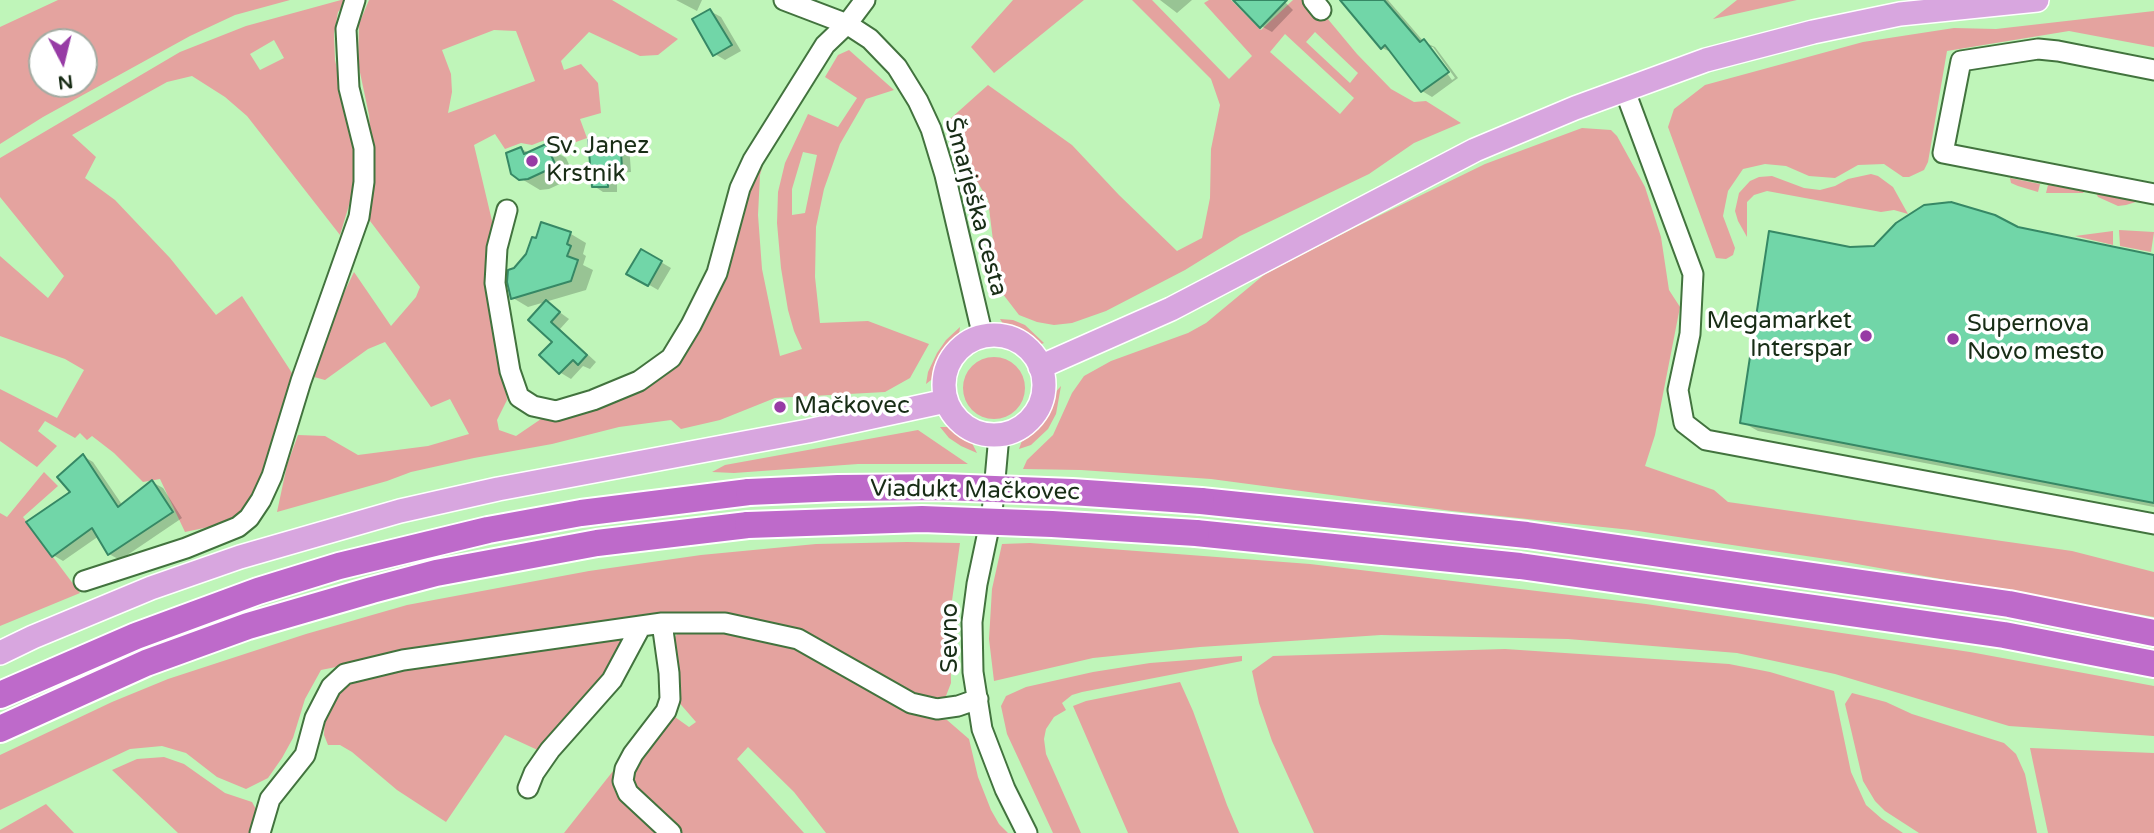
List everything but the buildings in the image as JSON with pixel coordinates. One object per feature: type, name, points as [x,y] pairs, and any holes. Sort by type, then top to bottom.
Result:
[{"type":"highway","name":"Viadukt Mačkovec","points":[[0,695],[136,636],[258,591],[339,566],[488,530],[581,513],[749,492],[838,488],[943,487],[1201,501],[1537,537],[2009,604],[2154,633]]},
{"type":"highway","name":"Viadukt Mačkovec","points":[[0,729],[146,663],[248,626],[436,573],[597,543],[748,525],[922,519],[1196,533],[1520,566],[2004,635],[2154,664]]},
{"type":"main road","points":[[1040,367],[1171,309],[1475,150],[1575,108],[1706,60],[1813,32],[1900,15],[2038,0]]},
{"type":"main road","points":[[998,335],[1012,338],[1024,344],[1040,367],[1045,382],[1043,399],[1036,413],[1025,425],[1011,433],[983,435],[972,431],[953,415],[946,401],[943,390],[944,375],[949,362],[958,350],[970,341],[998,335]]},
{"type":"main road","points":[[0,653],[151,588],[227,561],[400,510],[510,486],[808,431],[946,401]]},
{"type":"street","points":[[85,582],[186,548],[238,527],[249,518],[267,488],[301,381],[359,217],[364,183],[364,148],[349,88],[346,29],[355,0]]},
{"type":"street","name":"Šmarješka cesta","points":[[784,0],[848,24],[870,39],[897,67],[931,129],[958,224],[983,337]]},
{"type":"street","points":[[507,210],[497,247],[495,283],[510,371],[519,397],[533,406],[556,411],[593,400],[639,381],[671,358],[691,325],[717,273],[740,188],[753,160],[825,45],[848,24],[865,0]]},
{"type":"street","points":[[2154,71],[2058,51],[2038,50],[1961,61],[1943,153],[2154,194]]},
{"type":"street","points":[[1625,91],[1693,274],[1690,334],[1678,390],[1684,423],[1706,440],[2154,524]]},
{"type":"street","name":"Sevno","points":[[999,435],[992,513],[972,622],[973,672],[982,729],[1005,789],[1027,833]]},
{"type":"street","points":[[260,833],[270,799],[305,755],[314,718],[331,687],[345,674],[403,660],[662,623],[725,623],[798,639],[911,703],[937,709],[978,699]]},
{"type":"street","points":[[662,623],[670,699],[666,711],[633,754],[625,769],[623,781],[628,793],[671,833]]},
{"type":"street","points":[[528,788],[534,773],[550,750],[612,680],[641,626]]},
{"type":"shaded area","points":[[58,0],[290,0],[235,15],[190,36],[98,87],[98,28],[28,28],[28,98],[77,98],[0,144],[0,27]]},
{"type":"shaded area","points":[[348,0],[338,12],[334,34],[335,60],[354,145],[355,168],[353,192],[340,235],[247,116],[225,97],[192,76],[167,82],[72,135],[96,157],[85,178],[115,200],[170,258],[216,315],[242,296],[292,373],[270,453],[249,503],[223,524],[185,532],[160,479],[143,482],[114,453],[92,436],[87,440],[80,433],[75,438],[45,421],[38,431],[57,446],[37,467],[0,441],[0,389],[57,418],[84,370],[65,359],[0,336],[0,256],[48,298],[64,276],[0,197],[0,158],[180,52],[246,26]],"holes":[[[274,40],[284,58],[260,70],[250,54]]]},
{"type":"shaded area","points":[[369,0],[612,0],[678,39],[658,55],[640,56],[589,32],[561,61],[564,70],[581,64],[598,83],[601,113],[580,119],[587,138],[565,146],[558,135],[532,145],[521,143],[505,149],[495,134],[474,145],[493,225],[488,280],[496,358],[504,374],[507,400],[497,420],[499,430],[516,436],[541,419],[601,404],[673,363],[748,177],[770,141],[760,175],[758,215],[762,269],[780,356],[802,349],[788,310],[781,268],[777,223],[778,192],[785,163],[808,114],[838,127],[857,98],[825,77],[838,55],[849,50],[894,90],[866,99],[840,144],[824,189],[816,227],[815,277],[820,323],[868,321],[929,344],[910,378],[885,392],[775,398],[720,420],[681,429],[671,420],[619,427],[552,444],[411,472],[277,512],[287,465],[298,435],[325,436],[358,455],[428,446],[469,434],[450,399],[431,407],[385,342],[368,349],[325,380],[314,377],[330,322],[354,272],[391,326],[416,297],[420,287],[367,217],[374,172],[369,115],[358,63],[359,24]],"holes":[[[494,30],[516,31],[535,81],[448,113],[452,92],[451,74],[442,50]],[[803,152],[817,155],[805,213],[792,215],[792,189]]]},
{"type":"shaded area","points":[[1013,0],[1084,0],[994,73],[971,47]]},
{"type":"shaded area","points":[[1132,0],[1152,0],[1229,79],[1252,56],[1204,3],[1209,0],[1231,0],[1261,30],[1293,0],[1312,0],[1357,54],[1391,89],[1414,102],[1426,101],[1461,123],[1414,143],[1369,174],[1240,236],[1185,270],[1106,311],[1072,323],[1054,325],[1019,315],[999,289],[988,200],[964,159],[950,119],[988,85],[1072,145],[1177,251],[1202,238],[1210,198],[1211,149],[1220,105],[1211,79]],"holes":[[[1315,32],[1358,73],[1350,83],[1306,42]],[[1285,34],[1354,98],[1340,114],[1270,52]]]},
{"type":"shaded area","points":[[1737,0],[1797,0],[1713,19]]},
{"type":"shaded area","points":[[2154,11],[2154,47],[2069,31],[1947,51],[1928,162],[1924,170],[1903,177],[1884,164],[1858,165],[1835,178],[1809,176],[1786,166],[1765,164],[1743,169],[1728,191],[1723,216],[1735,248],[1733,255],[1726,259],[1716,258],[1668,127],[1674,109],[1705,85],[1863,42],[1954,28],[1996,29]]},
{"type":"shaded area","points":[[1582,128],[1611,130],[1645,187],[1661,237],[1669,290],[1680,307],[1655,435],[1645,466],[1714,490],[1728,502],[2072,551],[2154,572],[2154,617],[1840,561],[1631,530],[1452,511],[1211,479],[1023,469],[1027,460],[1053,435],[1072,393],[1084,376],[1111,361],[1188,333],[1206,323],[1265,274],[1356,227],[1485,164]]},
{"type":"shaded area","points":[[1871,174],[1893,187],[1908,214],[1894,210],[1881,212],[1767,191],[1754,195],[1747,202],[1747,237],[1738,221],[1735,211],[1739,193],[1750,181],[1759,177],[1772,176],[1804,188],[1820,190],[1848,179]]},
{"type":"shaded area","points":[[2010,178],[2040,184],[2038,192],[2011,183]]},
{"type":"shaded area","points":[[2048,185],[2085,191],[2046,193]]},
{"type":"shaded area","points":[[2096,193],[2139,201],[2118,206],[2098,197]]},
{"type":"shaded area","points":[[2119,230],[2154,232],[2151,252],[2120,246]]},
{"type":"shaded area","points":[[2113,231],[2113,245],[2075,236]]},
{"type":"shaded area","points":[[1000,319],[1025,325],[1044,343],[1036,346],[1008,332]]},
{"type":"shaded area","points":[[960,327],[958,343],[947,354],[940,373],[926,384],[928,372],[937,353]]},
{"type":"shaded area","points":[[988,357],[1000,357],[1016,366],[1023,376],[1023,400],[1016,410],[1000,419],[988,419],[977,414],[968,405],[963,394],[963,382],[968,371],[977,362]]},
{"type":"shaded area","points":[[1061,386],[1056,414],[1048,429],[1031,445],[1019,449],[1024,435],[1036,424]]},
{"type":"shaded area","points":[[940,427],[949,427],[963,433],[970,439],[977,453],[949,438]]},
{"type":"shaded area","points":[[918,430],[968,464],[858,464],[734,473],[712,472],[725,465]]},
{"type":"shaded area","points":[[44,472],[58,486],[23,517],[80,593],[0,626],[0,513],[7,517]]},
{"type":"shaded area","points":[[960,543],[950,615],[951,683],[944,701],[920,699],[789,627],[747,617],[675,613],[461,642],[321,670],[305,699],[293,738],[282,758],[268,778],[246,789],[217,777],[186,753],[162,746],[130,749],[0,810],[0,755],[112,702],[168,679],[306,634],[407,605],[589,571],[701,555],[816,544]]},
{"type":"shaded area","points":[[1030,543],[1310,564],[1646,604],[1970,652],[2154,686],[2154,736],[2009,726],[1835,674],[1737,653],[1568,639],[1381,635],[1200,647],[1093,658],[994,681],[989,639],[992,589],[1002,544]]},
{"type":"shaded area","points":[[715,631],[796,647],[922,716],[947,720],[969,739],[978,777],[991,810],[1008,833],[826,833],[794,792],[748,747],[737,759],[804,833],[678,833],[632,789],[630,769],[668,712],[689,727],[696,722],[676,699],[671,644],[678,632]]},
{"type":"shaded area","points":[[627,638],[605,679],[542,752],[505,735],[446,822],[397,790],[352,752],[340,745],[328,745],[324,735],[325,712],[346,683],[421,665]]},
{"type":"shaded area","points":[[1505,649],[1729,664],[1770,672],[1834,691],[1851,772],[1866,805],[1903,833],[1314,833],[1272,741],[1252,671],[1273,656]]},
{"type":"shaded area","points":[[1242,656],[1242,661],[1082,692],[1072,695],[1062,703],[1066,710],[1054,717],[1046,729],[1046,754],[1081,833],[1053,833],[1007,734],[1001,706],[1006,696],[1026,687],[1093,672],[1150,663]]},
{"type":"shaded area","points":[[1180,682],[1239,833],[1128,833],[1073,706]]},
{"type":"shaded area","points":[[1852,693],[2004,743],[2016,754],[2025,774],[2037,833],[1919,833],[1885,811],[1875,801],[1863,781],[1845,704]]},
{"type":"shaded area","points":[[2030,748],[2154,753],[2154,833],[2048,833]]},
{"type":"shaded area","points":[[164,757],[184,764],[225,793],[252,802],[257,811],[254,833],[178,833],[112,770],[137,759]]},
{"type":"shaded area","points":[[617,766],[664,833],[564,833]]},
{"type":"shaded area","points":[[46,804],[74,833],[0,833],[0,830]]},
{"type":"place","name":"Sv. Janez Krstnik","points":[[532,161]]},
{"type":"place","name":"Megamarket Interspar","points":[[1866,336]]},
{"type":"place","name":"Supernova Novo mesto","points":[[1953,339]]},
{"type":"place","name":"Mačkovec","points":[[780,407]]}]
